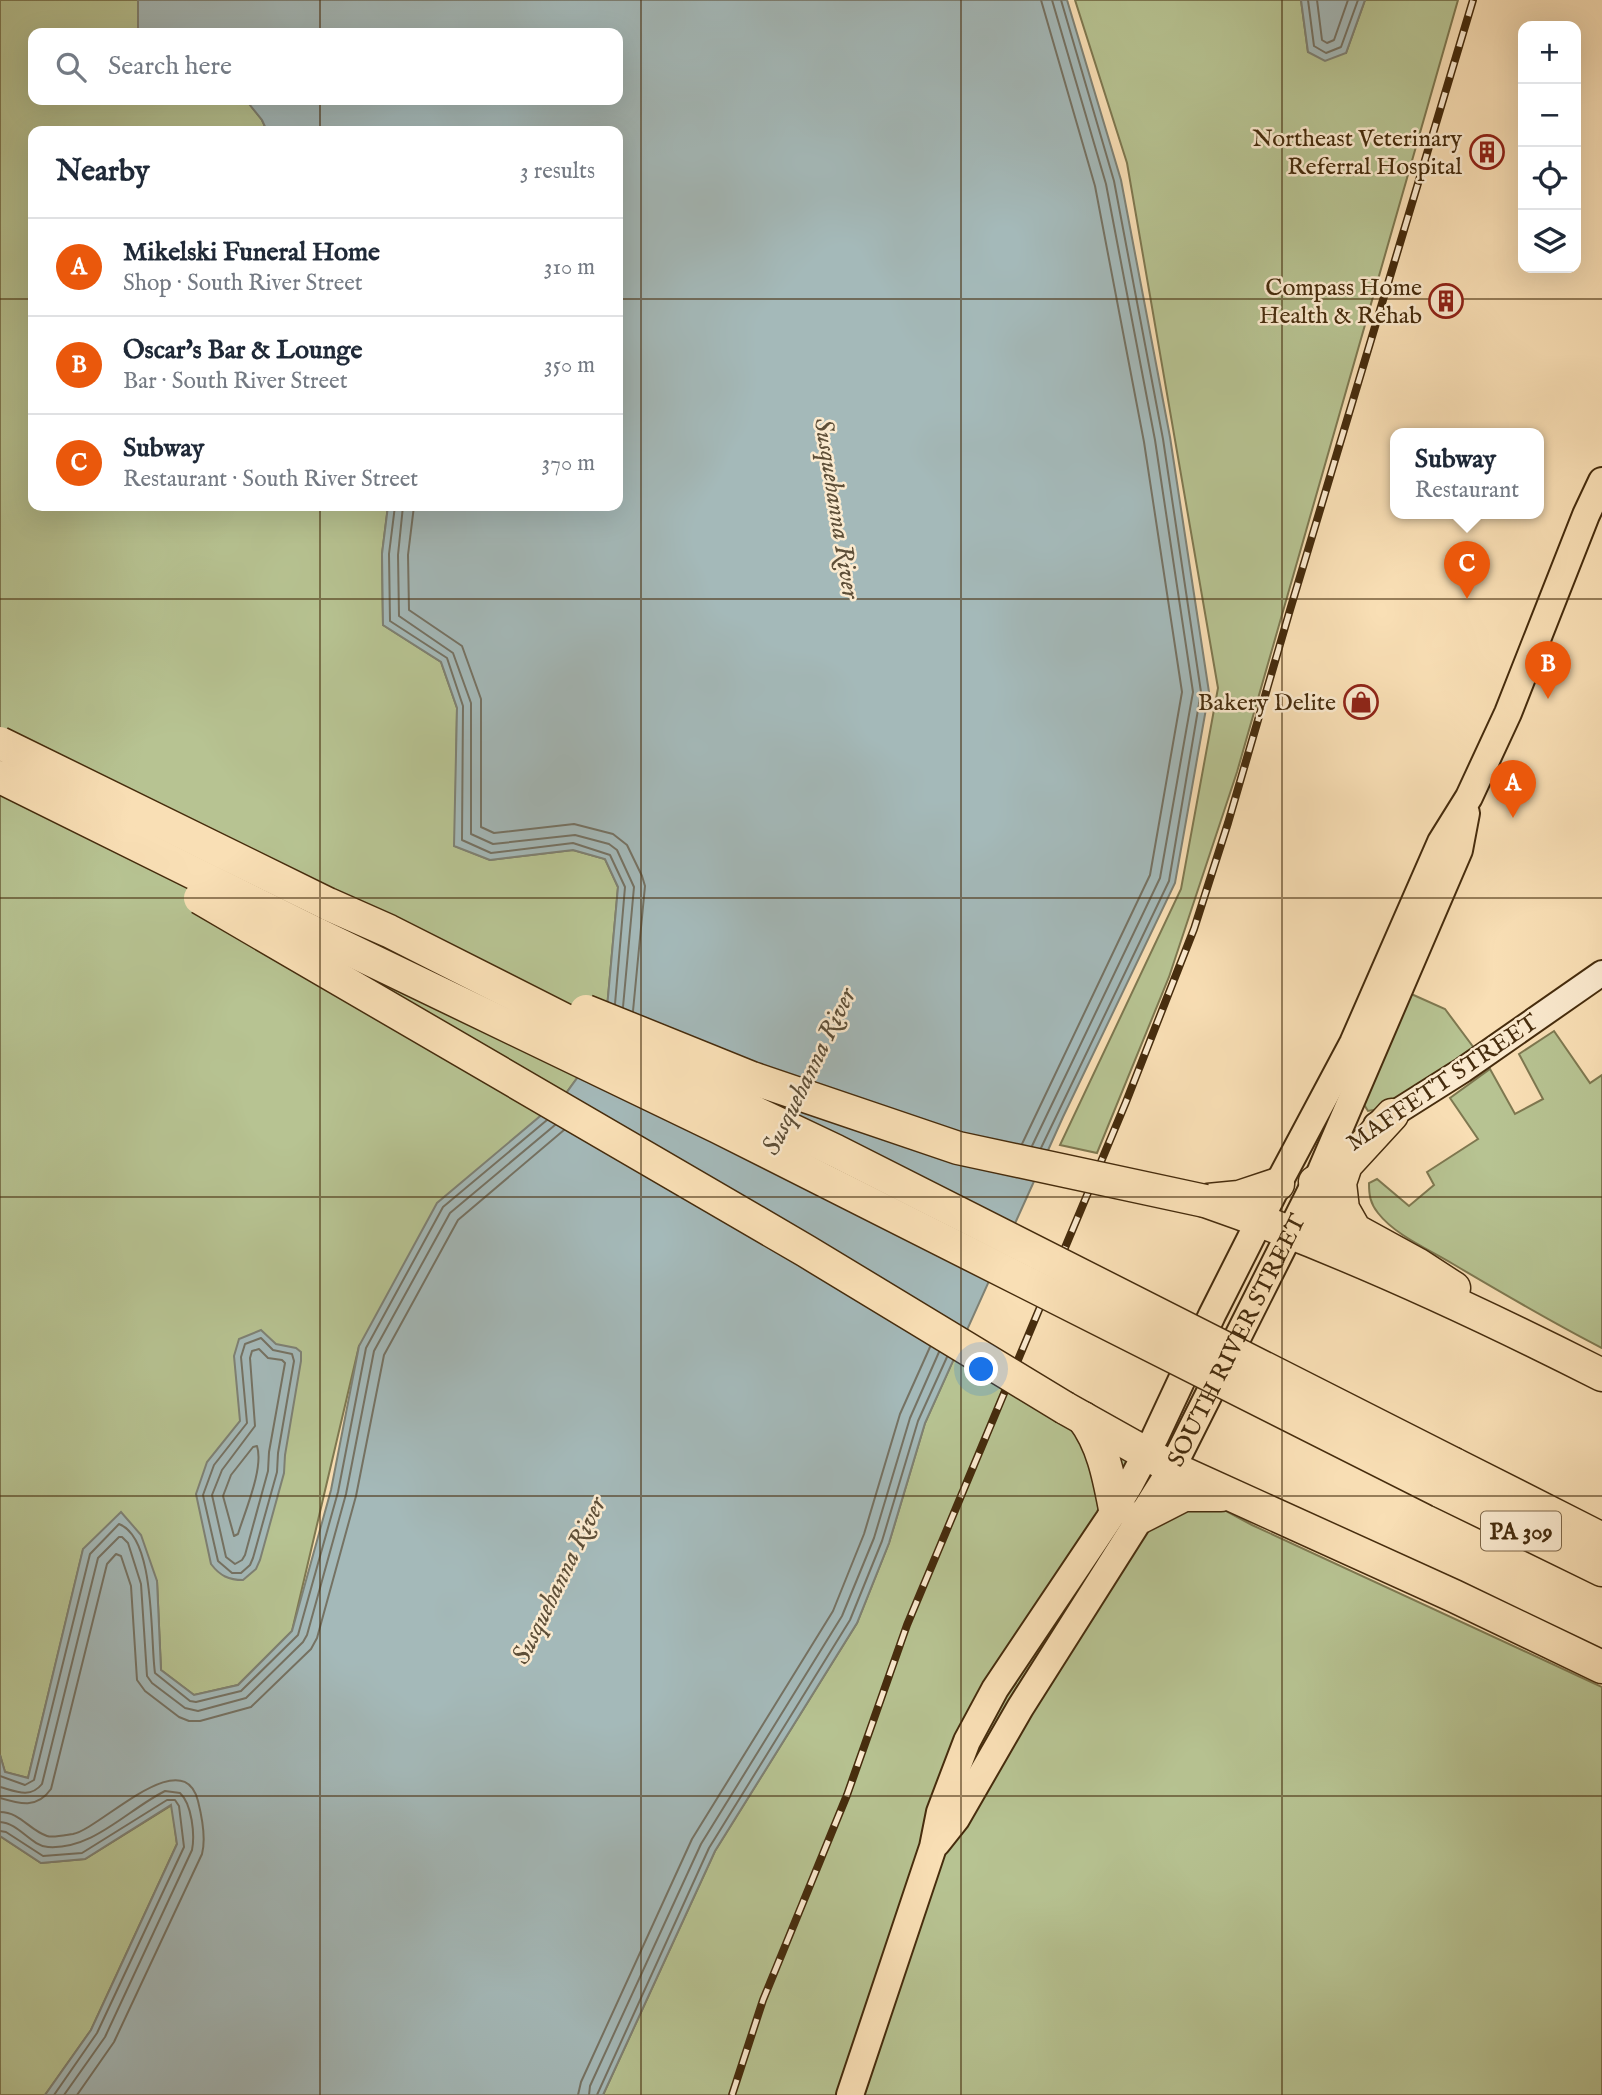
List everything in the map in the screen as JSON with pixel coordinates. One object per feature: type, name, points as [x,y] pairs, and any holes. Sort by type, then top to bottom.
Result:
[{"type":"highway","name":"PA 309","points":[[0,743],[389,931],[638,1057],[848,1157],[1602,1539]]},
{"type":"highway","name":"PA 309","points":[[0,777],[317,934],[718,1127],[1602,1570]]},
{"type":"highway","points":[[0,786],[267,936],[806,1251],[1158,1461],[1454,1596],[1602,1667]]},
{"type":"highway","points":[[389,931],[752,1078],[834,1107],[958,1148],[1205,1201],[1261,1220],[1434,1295],[1602,1375]]},
{"type":"highway","points":[[1392,1115],[1353,1155],[1343,1173],[1340,1195],[1348,1220],[1355,1230],[1417,1264],[1537,1342]]},
{"type":"highway","points":[[1321,1171],[1317,1199],[1326,1225],[1434,1295]]},
{"type":"highway","points":[[1205,1201],[1239,1197],[1278,1184]]},
{"type":"highway","points":[[1074,1412],[1092,1430],[1108,1475],[1128,1513],[1184,1494],[1232,1496]]},
{"type":"main road","name":"SOUTH RIVER STREET","points":[[1158,1461],[1212,1315],[1353,1043],[1441,842],[1469,797],[1508,713],[1602,481]]},
{"type":"main road","name":"SOUTH RIVER STREET","points":[[850,2095],[933,1847],[940,1812],[967,1741],[995,1689],[1128,1513],[1290,1231],[1321,1171],[1459,850],[1469,797]]},
{"type":"main road","name":"MAFFETT STREET","points":[[1278,1184],[1321,1171],[1392,1115],[1602,973]]},
{"type":"green space","points":[[0,0],[138,0],[138,28],[28,28],[28,105],[250,105],[265,126],[28,126],[28,511],[387,511],[382,554],[383,625],[441,662],[457,708],[455,846],[490,860],[573,850],[605,859],[618,887],[604,1041],[564,1096],[359,1346],[292,1631],[238,1685],[194,1695],[161,1670],[157,1581],[83,1550],[28,1778],[5,1772],[0,1755]]},
{"type":"green space","points":[[1075,0],[1301,0],[1308,52],[1346,53],[1365,0],[1458,0],[1237,772],[1169,977],[1097,1153],[1060,1145],[1181,889],[1218,688],[1127,163]]},
{"type":"green space","points":[[1409,993],[1445,1009],[1474,1048],[1390,1107],[1368,1111],[1363,1103]]},
{"type":"green space","points":[[1554,1031],[1590,1083],[1602,1075],[1602,1348],[1403,1235],[1378,1213],[1370,1195],[1369,1183],[1377,1179],[1409,1206],[1434,1185],[1427,1172],[1478,1139],[1450,1098],[1490,1069],[1515,1114],[1543,1099],[1519,1054]]},
{"type":"green space","points":[[955,1356],[1067,1425],[1252,1525],[1602,1687],[1602,2095],[603,2095],[715,1851],[857,1623],[889,1543],[925,1423]]},
{"type":"green space","points":[[172,1805],[177,1844],[91,2030],[45,2095],[0,2095],[0,1836],[41,1863],[85,1859]]},
{"type":"water","name":"Susquehanna River","points":[[138,0],[1067,0],[1121,180],[1170,437],[1209,692],[1175,883],[1063,1117],[925,1423],[889,1543],[857,1623],[715,1851],[603,2095],[45,2095],[91,2030],[177,1844],[171,1805],[85,1859],[41,1863],[0,1836],[0,1755],[5,1772],[28,1778],[83,1549],[121,1512],[141,1535],[157,1581],[161,1670],[194,1695],[238,1685],[292,1631],[331,1490],[359,1346],[437,1203],[564,1096],[604,1041],[618,887],[605,859],[573,850],[490,860],[454,846],[457,708],[441,662],[383,625],[382,554],[387,511],[623,511],[623,126],[265,126],[250,105],[623,105],[623,28],[138,28]]},
{"type":"water","points":[[1301,0],[1365,0],[1346,53],[1325,61],[1308,52]]},
{"type":"water","points":[[261,1330],[276,1344],[296,1348],[301,1352],[301,1361],[284,1473],[260,1560],[256,1569],[243,1580],[238,1580],[221,1574],[211,1564],[196,1494],[207,1462],[240,1421],[234,1356],[239,1339]]},
{"type":"railway","points":[[732,2095],[763,2000],[847,1795],[907,1625],[1126,1102],[1194,929],[1473,0]]},
{"type":"place","name":"Northeast Veterinary Referral Hospital","points":[[1487,152]]},
{"type":"place","name":"Compass Home Health & Rehab","points":[[1446,301]]},
{"type":"place","name":"Subway","points":[[1467,599]]},
{"type":"place","name":"Oscar's Bar & Lounge","points":[[1548,699]]},
{"type":"place","name":"Bakery Delite","points":[[1361,702]]},
{"type":"place","name":"Mikelski Funeral Home","points":[[1513,818]]}]
